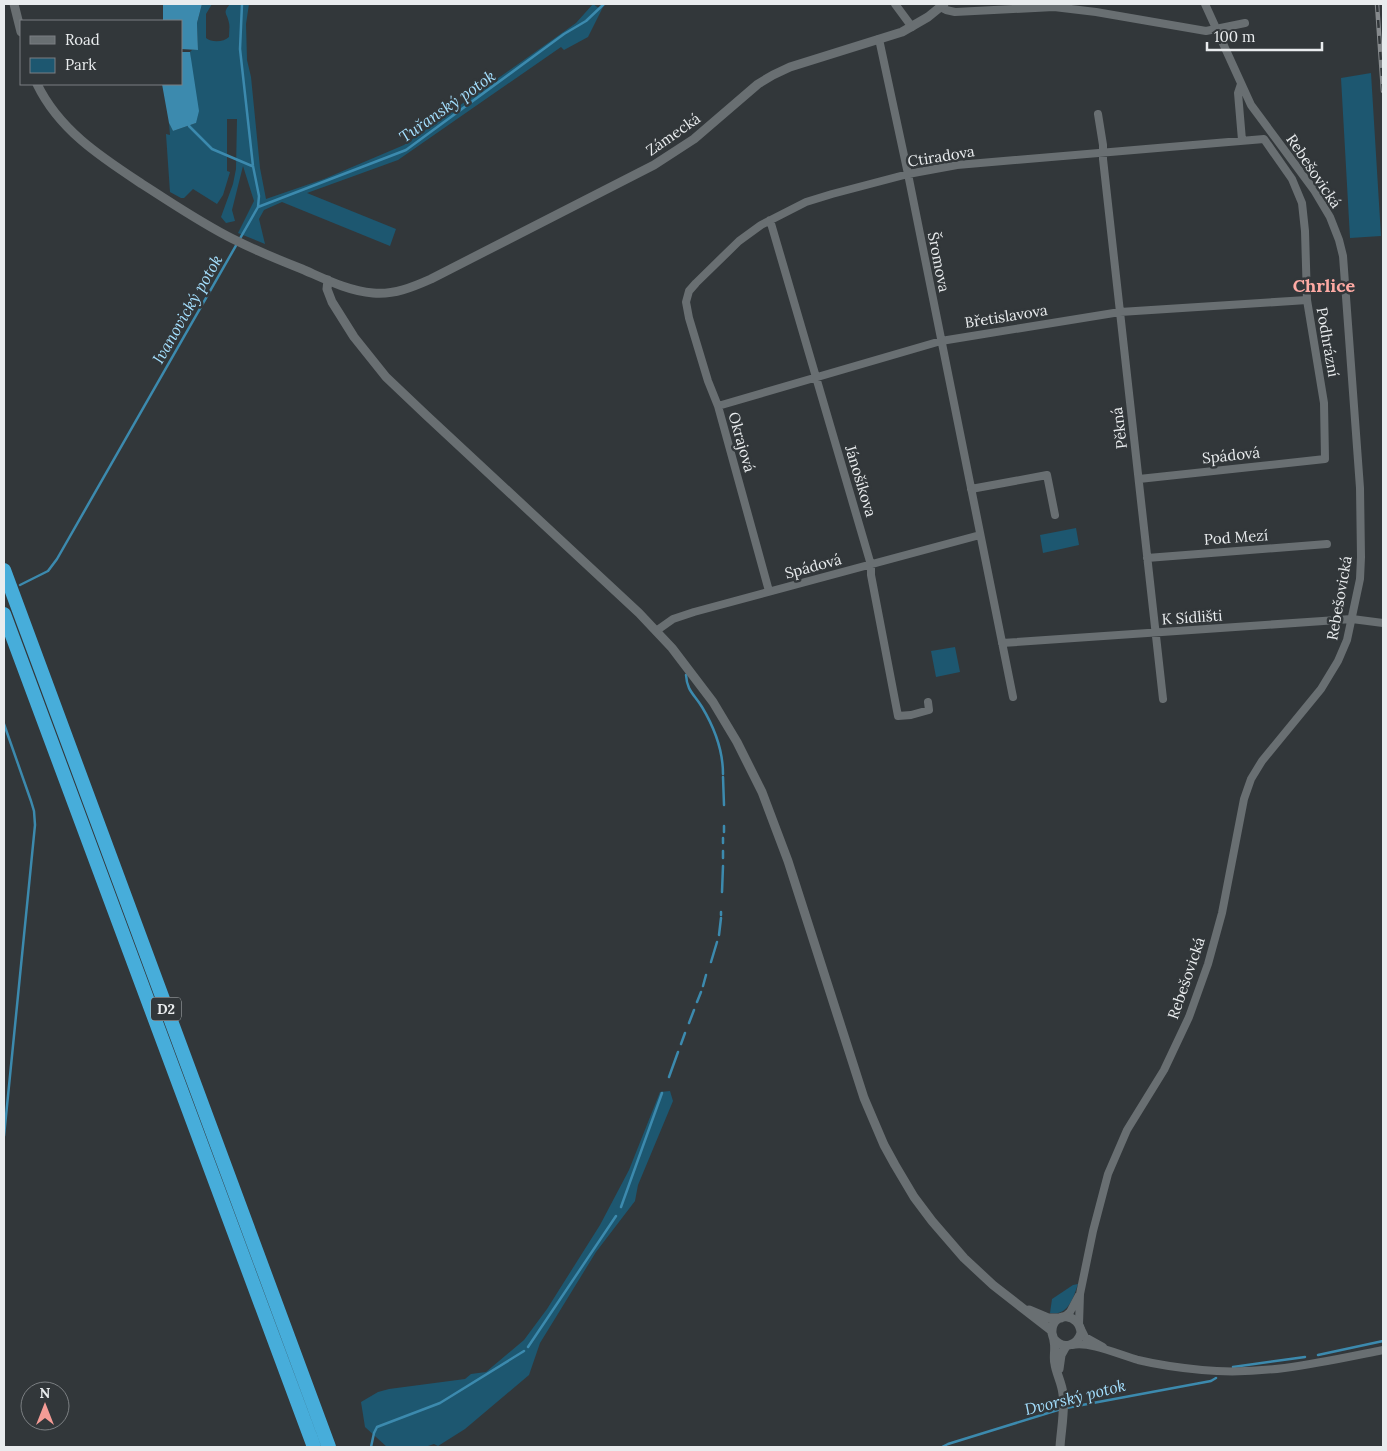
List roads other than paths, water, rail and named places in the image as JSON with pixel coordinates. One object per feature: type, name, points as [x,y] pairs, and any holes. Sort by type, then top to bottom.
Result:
[{"type":"highway","name":"D2","points":[[4,570],[329,1447]]},
{"type":"highway","name":"D2","points":[[4,614],[314,1447]]},
{"type":"street","points":[[14,4],[20,28]]},
{"type":"street","points":[[895,4],[912,26]]},
{"type":"street","name":"Rebešovická","points":[[1080,1326],[1080,1294],[1104,1188],[1113,1159],[1127,1130],[1173,1053],[1189,1018],[1208,964],[1222,913],[1244,799],[1262,761],[1331,675],[1343,651],[1360,579],[1360,488],[1343,256],[1335,230],[1323,205],[1305,176],[1256,112],[1241,84],[1206,4]]},
{"type":"street","points":[[942,5],[946,10],[955,12],[1054,7],[1096,12],[1196,30],[1246,23]]},
{"type":"street","name":"Zámecká","points":[[38,85],[64,124],[95,152],[186,213],[232,239],[328,280],[355,290],[389,293],[413,287],[660,162],[694,139],[748,92],[773,75],[790,67],[902,32],[928,17],[942,5]]},
{"type":"street","name":"Šromova","points":[[879,39],[1013,697]]},
{"type":"street","points":[[1241,84],[1238,93],[1242,140]]},
{"type":"street","name":"Pěkná","points":[[1098,114],[1164,700]]},
{"type":"street","name":"Podhrázní","points":[[1242,140],[1264,139],[1292,179],[1302,203],[1305,231],[1307,300],[1324,403],[1325,459]]},
{"type":"street","name":"Ctiradova","points":[[686,302],[690,291],[700,279],[739,241],[770,220],[817,198],[908,174],[957,165],[1242,140]]},
{"type":"street","name":"Jánošíkova","points":[[770,220],[871,565],[871,575],[898,716],[929,710],[928,702]]},
{"type":"street","points":[[328,280],[326,289],[332,302],[354,337],[386,377],[621,596],[672,648],[713,702],[738,742],[762,792],[785,853],[864,1098],[893,1161],[914,1197],[955,1248],[984,1277],[1053,1335],[1059,1344],[1080,1344],[1150,1362],[1231,1373],[1267,1371],[1383,1350]]},
{"type":"street","name":"Břetislavova","points":[[718,406],[941,341],[1120,312],[1307,300]]},
{"type":"street","name":"Okrajová","points":[[686,302],[689,318],[718,406],[769,592]]},
{"type":"street","name":"Spádová","points":[[1139,479],[1325,459]]},
{"type":"street","points":[[971,489],[1047,475],[1055,515]]},
{"type":"street","name":"Spádová","points":[[656,631],[673,619],[683,615],[980,535]]},
{"type":"street","name":"Pod Mezí","points":[[1147,558],[1327,544]]},
{"type":"street","name":"K Sídlišti","points":[[1002,643],[1156,634],[1352,619],[1383,623]]},
{"type":"street","name":"Rebešovická","points":[[1062,1317],[1070,1312],[1080,1294]]},
{"type":"street","points":[[1022,1307],[1048,1318],[1071,1318],[1080,1326],[1085,1337],[1111,1352]]},
{"type":"street","points":[[1059,1374],[1055,1365],[1053,1335],[1055,1322],[1062,1317]]},
{"type":"street","points":[[1060,1447],[1063,1400],[1059,1374],[1060,1358],[1069,1345],[1079,1338],[1080,1326]]},
{"type":"waterway","name":"Ivanovický potok","points":[[20,585],[48,571],[57,559],[258,207],[259,196],[253,166],[240,49],[242,4]]},
{"type":"waterway","name":"Tuřanský potok","points":[[258,207],[406,150],[564,34],[586,21],[604,4]]},
{"type":"waterway","points":[[189,122],[189,126],[212,149],[252,166]]},
{"type":"waterway","points":[[686,675],[689,689],[702,707],[714,731],[720,748],[723,774]]},
{"type":"waterway","name":"Ivanovický potok","points":[[4,724],[31,801],[35,825],[4,1136]]},
{"type":"waterway","points":[[723,777],[724,805]]},
{"type":"waterway","points":[[724,826],[724,832]]},
{"type":"waterway","points":[[723,838],[723,843]]},
{"type":"waterway","points":[[723,851],[723,858]]},
{"type":"waterway","points":[[722,892],[723,866]]},
{"type":"waterway","points":[[719,935],[721,918]]},
{"type":"waterway","points":[[711,962],[717,942]]},
{"type":"waterway","points":[[703,986],[706,975]]},
{"type":"waterway","points":[[697,1002],[701,992]]},
{"type":"waterway","points":[[689,1023],[694,1010]]},
{"type":"waterway","points":[[681,1044],[685,1033]]},
{"type":"waterway","points":[[669,1077],[678,1052]]},
{"type":"waterway","points":[[621,1207],[662,1093]]},
{"type":"waterway","points":[[528,1347],[616,1216]]},
{"type":"waterway","name":"Dvorský potok","points":[[1318,1355],[1383,1341]]},
{"type":"waterway","points":[[371,1447],[377,1427],[440,1403],[524,1351]]},
{"type":"waterway","name":"Dvorský potok","points":[[1233,1367],[1305,1357]]},
{"type":"waterway","name":"Dvorský potok","points":[[1066,1408],[1211,1381],[1216,1378]]},
{"type":"waterway","name":"Dvorský potok","points":[[942,1447],[1061,1409]]},
{"type":"railway","points":[[1377,4],[1383,91]]},
{"type":"district","name":"Chrlice","points":[[1324,285]]}]
